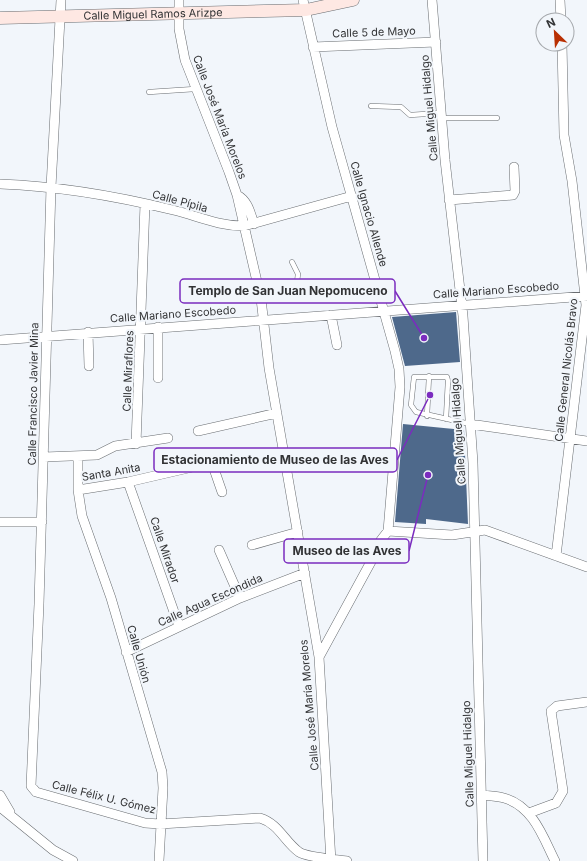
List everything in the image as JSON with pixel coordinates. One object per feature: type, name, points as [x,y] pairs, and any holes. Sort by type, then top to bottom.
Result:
[{"type":"street","name":"Calle Francisco Javier Mina","points":[[33,789],[30,781],[42,522],[51,187],[61,0]]},
{"type":"street","name":"Calle José María Morelos","points":[[179,0],[179,28],[184,55],[195,89],[230,172],[261,299],[269,368],[319,657],[331,860]]},
{"type":"street","name":"Calle Miguel Ramos Arizpe","points":[[0,18],[60,18],[178,14],[353,0]]},
{"type":"street","name":"Calle Miguel Hidalgo","points":[[432,0],[449,200],[462,304],[470,424],[475,530],[483,861]]},
{"type":"street","points":[[560,0],[561,12]]},
{"type":"street","name":"Calle Ignacio Allende","points":[[304,5],[332,127],[399,369],[399,403],[388,531],[381,540],[373,558],[319,657]]},
{"type":"street","name":"Calle 5 de Mayo","points":[[314,47],[436,42]]},
{"type":"street","name":"Calle General Nicolás Bravo","points":[[556,556],[571,439],[586,296],[564,135],[562,52]]},
{"type":"street","points":[[449,200],[510,197],[515,191],[514,167]]},
{"type":"street","name":"Calle Pípila","points":[[0,184],[51,187],[145,204],[174,210],[226,226],[244,226],[254,224],[352,196]]},
{"type":"street","name":"Calle José María Morelos","points":[[236,195],[243,198],[254,224]]},
{"type":"street","name":"Calle Miraflores","points":[[136,444],[145,204]]},
{"type":"street","name":"Calle Mariano Escobedo","points":[[0,340],[141,328],[264,321],[462,304],[586,296]]},
{"type":"street","points":[[331,315],[337,345]]},
{"type":"street","points":[[158,327],[158,378]]},
{"type":"street","points":[[88,332],[89,366]]},
{"type":"street","points":[[198,431],[277,413]]},
{"type":"street","points":[[470,424],[587,441]]},
{"type":"street","points":[[44,456],[97,455],[115,446],[168,438]]},
{"type":"street","name":"Calle Unión","points":[[78,456],[78,490],[82,516],[104,576],[162,772],[163,788],[159,861]]},
{"type":"street","name":"Santa Anita","points":[[78,490],[128,482],[210,463],[213,466],[222,492]]},
{"type":"street","name":"Calle Mirador","points":[[128,482],[179,626]]},
{"type":"street","points":[[0,522],[42,522]]},
{"type":"street","points":[[388,531],[452,535],[465,534],[475,530],[490,531],[587,567]]},
{"type":"street","points":[[252,545],[298,532]]},
{"type":"street","points":[[219,550],[240,598]]},
{"type":"street","name":"Calle Agua Escondida","points":[[126,652],[240,598],[305,573]]},
{"type":"street","points":[[529,813],[556,803],[563,791],[551,711],[557,706],[587,702]]},
{"type":"street","name":"Calle Félix U. Gómez","points":[[33,789],[40,793],[145,823],[160,824],[260,818],[278,827],[299,853],[331,860],[347,861]]},
{"type":"street","points":[[0,795],[11,815]]},
{"type":"street","points":[[482,795],[504,798],[516,803],[529,813],[543,836],[555,861]]},
{"type":"street","points":[[0,807],[53,850],[73,861]]},
{"type":"lane","points":[[149,92],[195,89]]},
{"type":"lane","points":[[371,106],[401,107],[410,115],[497,118]]},
{"type":"lane","points":[[261,299],[297,282],[298,274],[292,262]]},
{"type":"lane","points":[[446,419],[448,379],[445,377],[430,376],[414,378],[411,405],[416,412],[427,416],[470,424]]},
{"type":"lane","points":[[427,416],[430,376]]},
{"type":"lane","points":[[399,403],[411,405]]},
{"type":"building","points":[[456,312],[460,362],[405,366],[392,317]]},
{"type":"building","points":[[403,424],[464,430],[468,524],[426,519],[426,524],[395,522]]},
{"type":"place","name":"Templo de San Juan Nepomuceno","points":[[424,338]]},
{"type":"place","name":"Estacionamiento de Museo de las Aves","points":[[430,395]]},
{"type":"place","name":"Museo de las Aves","points":[[428,475]]}]
